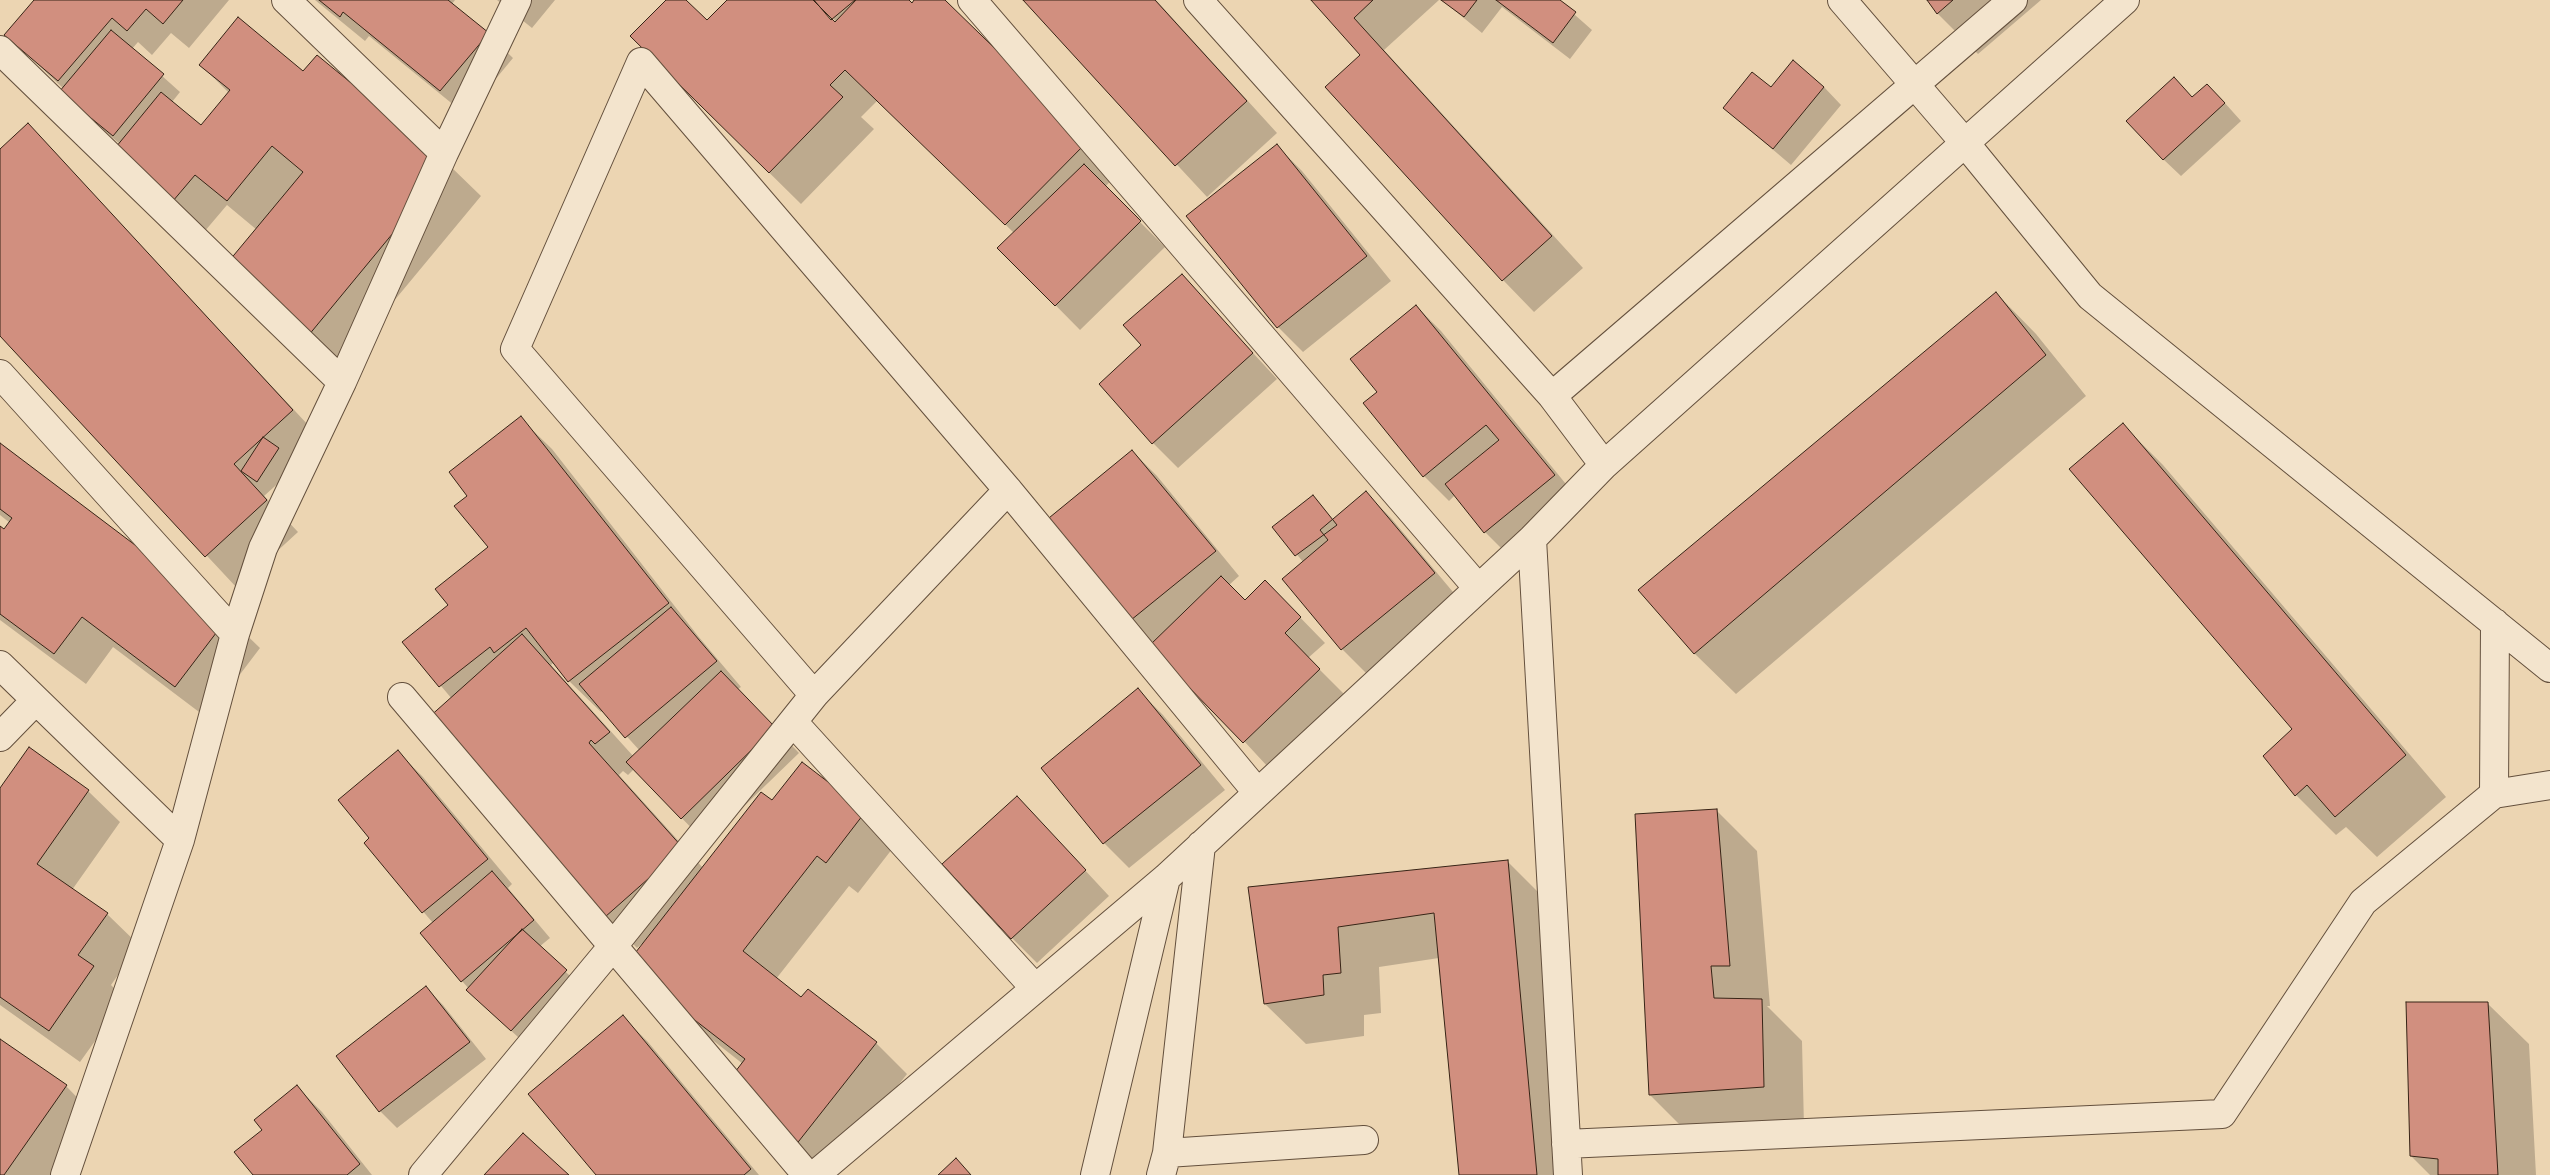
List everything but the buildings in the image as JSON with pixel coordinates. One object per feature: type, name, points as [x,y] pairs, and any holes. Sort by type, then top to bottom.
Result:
[{"type":"street","points":[[286,0],[444,153]]},
{"type":"street","points":[[65,1175],[180,840],[235,634],[263,548],[342,382],[444,153],[517,0]]},
{"type":"street","points":[[972,0],[1478,588]]},
{"type":"street","points":[[1198,0],[1552,396],[1604,465]]},
{"type":"street","points":[[1842,0],[1965,143],[2090,296],[2550,668]]},
{"type":"street","points":[[1552,396],[2013,0]]},
{"type":"street","points":[[815,1175],[1166,878],[1532,538],[1604,465],[2124,0]]},
{"type":"street","points":[[0,50],[342,382]]},
{"type":"street","points":[[814,695],[515,349],[641,62],[1008,490],[1257,792]]},
{"type":"street","points":[[0,374],[235,634]]},
{"type":"street","points":[[423,1175],[613,946],[814,695],[1008,490]]},
{"type":"street","points":[[1532,538],[1568,1175]]},
{"type":"street","points":[[2494,794],[2495,623]]},
{"type":"street","points":[[0,665],[180,840]]},
{"type":"street","points":[[402,697],[807,1175]]},
{"type":"street","points":[[0,736],[36,700]]},
{"type":"street","points":[[792,722],[1035,988]]},
{"type":"street","points":[[1566,1144],[2222,1114],[2363,902],[2494,794],[2550,784]]},
{"type":"street","points":[[1201,845],[1164,1164],[1364,1140]]},
{"type":"street","points":[[1096,1175],[1166,878]]}]
